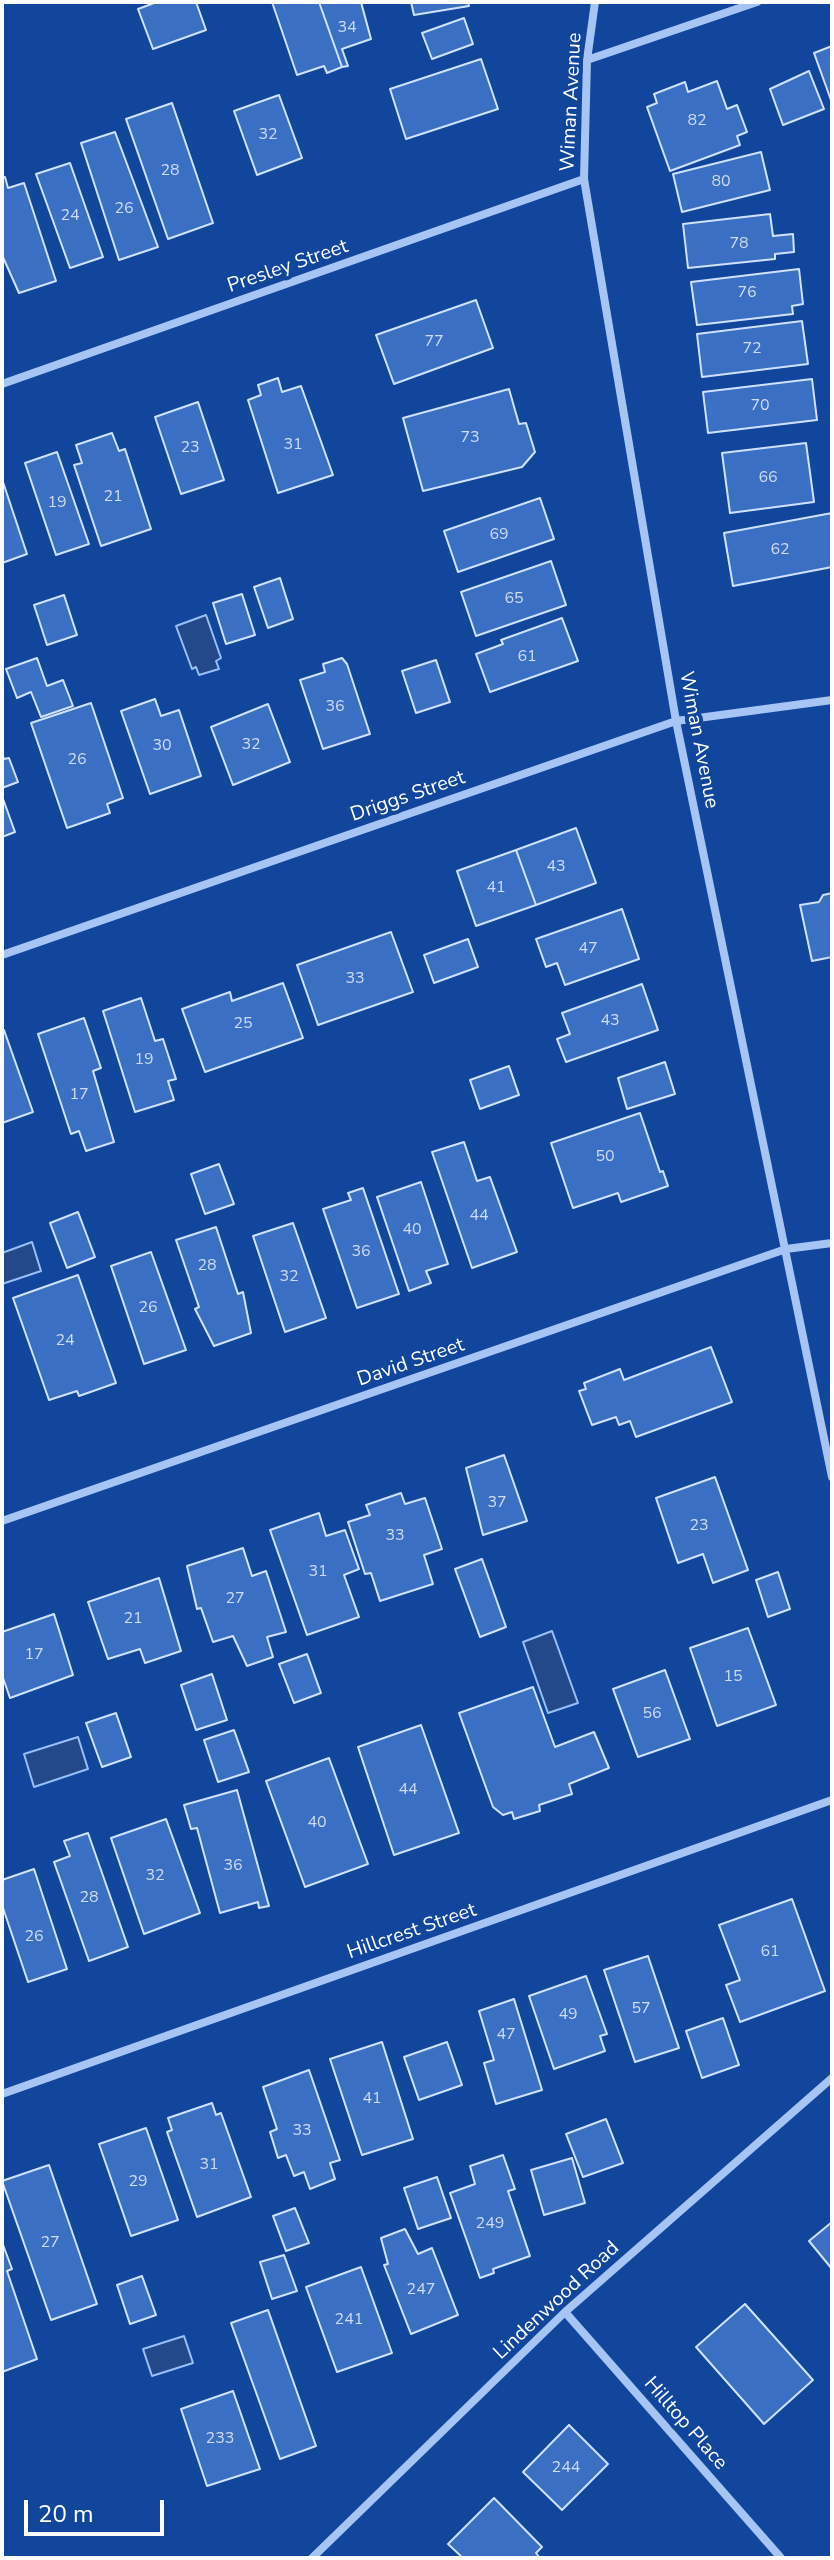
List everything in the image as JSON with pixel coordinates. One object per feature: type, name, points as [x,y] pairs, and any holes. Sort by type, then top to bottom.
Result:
[{"type":"street","name":"Wiman Avenue","points":[[595,2],[587,60],[584,179],[676,721],[832,1477]]},
{"type":"street","points":[[587,60],[757,2]]},
{"type":"street","name":"Presley Street","points":[[2,384],[584,179]]},
{"type":"street","name":"Driggs Street","points":[[2,955],[676,721],[832,700]]},
{"type":"street","name":"David Street","points":[[2,1521],[786,1249],[832,1243]]},
{"type":"street","name":"Hillcrest Street","points":[[2,2094],[832,1800]]},
{"type":"street","name":"Lindenwood Road","points":[[312,2558],[565,2312],[832,2078]]},
{"type":"street","name":"Hilltop Place","points":[[565,2312],[781,2558]]},
{"type":"water","points":[[206,615],[221,658],[216,661],[219,669],[199,675],[196,667],[192,669],[176,626]]},
{"type":"water","points":[[32,1242],[41,1271],[2,1284],[2,1253]]},
{"type":"water","points":[[552,1631],[578,1703],[548,1713],[523,1642]]},
{"type":"water","points":[[78,1737],[88,1769],[34,1787],[24,1754]]},
{"type":"water","points":[[184,2336],[193,2363],[152,2376],[143,2349]]},
{"type":"building","points":[[157,2],[196,2],[206,30],[153,49],[138,9]]},
{"type":"building","points":[[272,2],[319,2],[342,67],[327,73],[324,66],[297,75]]},
{"type":"building","points":[[319,2],[361,2],[371,39],[342,49],[348,66],[342,67]]},
{"type":"building","points":[[411,2],[468,2],[469,6],[414,15]]},
{"type":"building","points":[[464,18],[473,44],[432,59],[422,33]]},
{"type":"building","points":[[832,46],[832,103],[814,53]]},
{"type":"building","points":[[481,59],[498,109],[406,139],[390,89]]},
{"type":"building","points":[[809,71],[824,109],[783,125],[770,89]]},
{"type":"building","points":[[717,81],[727,109],[737,105],[747,132],[737,136],[740,145],[670,171],[647,107],[657,103],[654,94],[685,82],[688,92]]},
{"type":"building","points":[[279,95],[302,158],[257,175],[234,111]]},
{"type":"building","points":[[172,103],[213,223],[168,239],[126,119]]},
{"type":"building","points":[[115,132],[158,247],[119,260],[81,143]]},
{"type":"building","points":[[761,152],[770,190],[682,212],[673,174]]},
{"type":"building","points":[[70,163],[103,257],[70,268],[36,174]]},
{"type":"building","points":[[5,177],[8,188],[24,183],[56,281],[19,293],[2,255],[2,178]]},
{"type":"building","points":[[770,214],[773,236],[793,234],[794,252],[775,254],[775,259],[688,268],[683,224]]},
{"type":"building","points":[[799,269],[803,304],[792,306],[793,314],[697,325],[691,282]]},
{"type":"building","points":[[476,300],[493,348],[394,384],[376,335]]},
{"type":"building","points":[[802,321],[808,364],[702,377],[697,334]]},
{"type":"building","points":[[278,378],[282,392],[301,386],[333,475],[278,493],[248,400],[261,395],[258,385]]},
{"type":"building","points":[[812,379],[817,420],[708,433],[703,392]]},
{"type":"building","points":[[509,389],[519,424],[526,423],[535,452],[522,467],[423,491],[403,418]]},
{"type":"building","points":[[198,402],[224,480],[181,494],[155,417]]},
{"type":"building","points":[[112,433],[119,451],[125,449],[151,529],[101,546],[74,465],[82,463],[76,445]]},
{"type":"building","points":[[806,443],[814,502],[730,513],[722,453]]},
{"type":"building","points":[[57,452],[89,544],[56,555],[25,463]]},
{"type":"building","points":[[2,479],[27,554],[2,563]]},
{"type":"building","points":[[540,498],[554,539],[458,572],[444,531]]},
{"type":"building","points":[[832,513],[832,567],[733,586],[724,533]]},
{"type":"building","points":[[551,561],[566,605],[476,636],[461,592]]},
{"type":"building","points":[[280,578],[293,619],[268,628],[254,587]]},
{"type":"building","points":[[242,594],[255,635],[226,644],[213,603]]},
{"type":"building","points":[[64,595],[77,635],[47,645],[34,605]]},
{"type":"building","points":[[562,618],[578,661],[490,692],[476,654],[503,644],[501,640]]},
{"type":"building","points":[[37,658],[47,686],[63,680],[73,706],[41,717],[31,692],[17,698],[6,669]]},
{"type":"building","points":[[342,658],[347,664],[370,734],[323,749],[300,680],[325,672],[323,664]]},
{"type":"building","points":[[436,660],[450,702],[416,713],[402,671]]},
{"type":"building","points":[[155,699],[161,716],[179,710],[201,776],[150,794],[121,711]]},
{"type":"building","points":[[91,703],[123,798],[107,804],[110,813],[67,828],[31,723]]},
{"type":"building","points":[[268,704],[290,762],[233,785],[211,727]]},
{"type":"building","points":[[2,753],[4,759],[9,758],[18,782],[2,788]]},
{"type":"building","points":[[2,796],[15,832],[2,837]]},
{"type":"building","points":[[576,828],[596,883],[536,905],[516,850]]},
{"type":"building","points":[[516,850],[536,905],[476,926],[457,871]]},
{"type":"building","points":[[832,893],[832,957],[812,961],[800,905],[819,902],[823,895]]},
{"type":"building","points":[[622,909],[639,959],[565,985],[557,963],[546,967],[536,939]]},
{"type":"building","points":[[391,932],[413,992],[318,1025],[297,965]]},
{"type":"building","points":[[468,939],[478,967],[434,983],[424,955]]},
{"type":"building","points":[[283,983],[303,1038],[205,1072],[182,1009],[230,992],[232,1001]]},
{"type":"building","points":[[642,984],[658,1030],[566,1062],[557,1039],[570,1034],[562,1013]]},
{"type":"building","points":[[141,998],[155,1041],[163,1039],[176,1079],[168,1081],[174,1100],[135,1112],[103,1011]]},
{"type":"building","points":[[84,1018],[101,1068],[93,1071],[114,1142],[86,1151],[79,1131],[71,1134],[38,1034]]},
{"type":"building","points":[[2,1031],[33,1112],[2,1123]]},
{"type":"building","points":[[665,1062],[675,1094],[627,1109],[618,1078]]},
{"type":"building","points":[[509,1066],[519,1095],[480,1109],[470,1080]]},
{"type":"building","points":[[640,1113],[660,1172],[663,1171],[668,1186],[621,1202],[618,1193],[573,1208],[551,1143]]},
{"type":"building","points":[[464,1142],[477,1181],[490,1177],[517,1252],[472,1268],[432,1152]]},
{"type":"building","points":[[219,1164],[234,1204],[205,1214],[191,1174]]},
{"type":"building","points":[[421,1182],[448,1264],[426,1271],[431,1283],[409,1291],[377,1197]]},
{"type":"building","points":[[363,1188],[399,1294],[357,1308],[323,1209],[351,1200],[348,1193]]},
{"type":"building","points":[[78,1212],[95,1257],[67,1268],[50,1223]]},
{"type":"building","points":[[293,1223],[326,1318],[285,1332],[253,1236]]},
{"type":"building","points":[[216,1227],[238,1294],[243,1292],[251,1333],[214,1346],[195,1309],[199,1307],[176,1240]]},
{"type":"building","points":[[151,1252],[186,1350],[144,1364],[111,1266]]},
{"type":"building","points":[[78,1275],[116,1383],[79,1396],[77,1391],[49,1400],[13,1298]]},
{"type":"building","points":[[711,1347],[732,1402],[636,1437],[630,1421],[619,1425],[616,1417],[592,1425],[579,1391],[586,1389],[584,1383],[620,1369],[624,1380]]},
{"type":"building","points":[[504,1455],[527,1521],[483,1535],[466,1468]]},
{"type":"building","points":[[715,1477],[748,1570],[713,1583],[703,1554],[678,1563],[656,1498]]},
{"type":"building","points":[[401,1493],[405,1504],[425,1498],[442,1549],[424,1555],[433,1584],[380,1601],[371,1573],[365,1574],[348,1522],[370,1515],[366,1505]]},
{"type":"building","points":[[319,1513],[326,1536],[345,1530],[359,1569],[344,1575],[359,1617],[307,1635],[270,1530]]},
{"type":"building","points":[[243,1548],[252,1576],[266,1571],[286,1632],[267,1637],[273,1657],[247,1666],[233,1636],[213,1642],[201,1608],[197,1609],[187,1566]]},
{"type":"building","points":[[482,1559],[506,1627],[480,1637],[455,1569]]},
{"type":"building","points":[[778,1572],[790,1609],[768,1617],[756,1580]]},
{"type":"building","points":[[159,1578],[181,1651],[145,1663],[140,1649],[108,1659],[88,1602]]},
{"type":"building","points":[[54,1614],[73,1675],[10,1698],[2,1675],[2,1632]]},
{"type":"building","points":[[748,1628],[776,1705],[717,1726],[690,1648]]},
{"type":"building","points":[[307,1654],[321,1693],[294,1703],[279,1664]]},
{"type":"building","points":[[665,1670],[690,1739],[638,1757],[613,1689]]},
{"type":"building","points":[[212,1674],[227,1720],[196,1730],[181,1685]]},
{"type":"building","points":[[533,1687],[555,1747],[594,1732],[609,1768],[569,1784],[572,1794],[539,1805],[540,1811],[514,1819],[512,1812],[503,1815],[493,1807],[459,1713]]},
{"type":"building","points":[[116,1713],[131,1757],[102,1767],[86,1723]]},
{"type":"building","points":[[421,1725],[459,1833],[394,1855],[358,1747]]},
{"type":"building","points":[[234,1730],[249,1772],[218,1782],[204,1740]]},
{"type":"building","points":[[329,1758],[368,1864],[305,1887],[266,1781]]},
{"type":"building","points":[[237,1790],[269,1906],[259,1908],[258,1902],[220,1913],[197,1828],[191,1829],[184,1805]]},
{"type":"building","points":[[166,1819],[200,1913],[144,1934],[111,1838]]},
{"type":"building","points":[[88,1833],[128,1947],[89,1961],[54,1862],[70,1856],[64,1841]]},
{"type":"building","points":[[34,1869],[67,1969],[28,1982],[2,1905],[2,1880]]},
{"type":"building","points":[[792,1899],[825,1991],[740,2022],[726,1985],[740,1980],[719,1925]]},
{"type":"building","points":[[648,1956],[679,2048],[635,2062],[604,1970]]},
{"type":"building","points":[[586,1976],[607,2034],[600,2036],[605,2051],[554,2069],[529,1996]]},
{"type":"building","points":[[514,1999],[542,2090],[496,2104],[484,2063],[494,2060],[479,2011]]},
{"type":"building","points":[[723,2018],[739,2065],[702,2078],[686,2031]]},
{"type":"building","points":[[382,2042],[413,2139],[362,2155],[330,2059]]},
{"type":"building","points":[[447,2042],[462,2085],[419,2100],[404,2057]]},
{"type":"building","points":[[309,2070],[340,2160],[330,2163],[335,2179],[310,2189],[304,2172],[294,2176],[286,2155],[278,2158],[270,2132],[277,2129],[263,2087]]},
{"type":"building","points":[[212,2103],[216,2115],[221,2113],[251,2197],[197,2217],[167,2132],[172,2130],[168,2118]]},
{"type":"building","points":[[606,2119],[623,2163],[583,2177],[566,2134]]},
{"type":"building","points":[[146,2128],[178,2220],[131,2236],[99,2144]]},
{"type":"building","points":[[503,2155],[515,2189],[508,2191],[530,2256],[493,2269],[494,2273],[480,2278],[450,2193],[475,2184],[470,2166]]},
{"type":"building","points":[[572,2158],[585,2203],[544,2215],[531,2170]]},
{"type":"building","points":[[49,2165],[97,2304],[51,2320],[2,2181]]},
{"type":"building","points":[[437,2177],[451,2218],[418,2229],[404,2188]]},
{"type":"building","points":[[295,2208],[309,2243],[286,2251],[273,2216]]},
{"type":"building","points":[[832,2222],[832,2269],[809,2241]]},
{"type":"building","points":[[405,2229],[418,2254],[432,2248],[458,2315],[411,2334],[384,2265],[388,2264],[381,2238]]},
{"type":"building","points":[[2,2242],[12,2269],[7,2271],[37,2359],[2,2372]]},
{"type":"building","points":[[284,2255],[297,2291],[272,2299],[260,2262]]},
{"type":"building","points":[[361,2267],[392,2353],[337,2372],[306,2287]]},
{"type":"building","points":[[142,2276],[156,2315],[130,2324],[117,2285]]},
{"type":"building","points":[[745,2304],[813,2380],[764,2424],[696,2347]]},
{"type":"building","points":[[268,2310],[316,2446],[280,2459],[231,2323]]},
{"type":"building","points":[[233,2391],[260,2469],[207,2486],[181,2409]]},
{"type":"building","points":[[569,2425],[608,2464],[562,2510],[523,2472]]},
{"type":"building","points":[[494,2498],[542,2547],[536,2553],[540,2558],[463,2558],[448,2544]]}]
